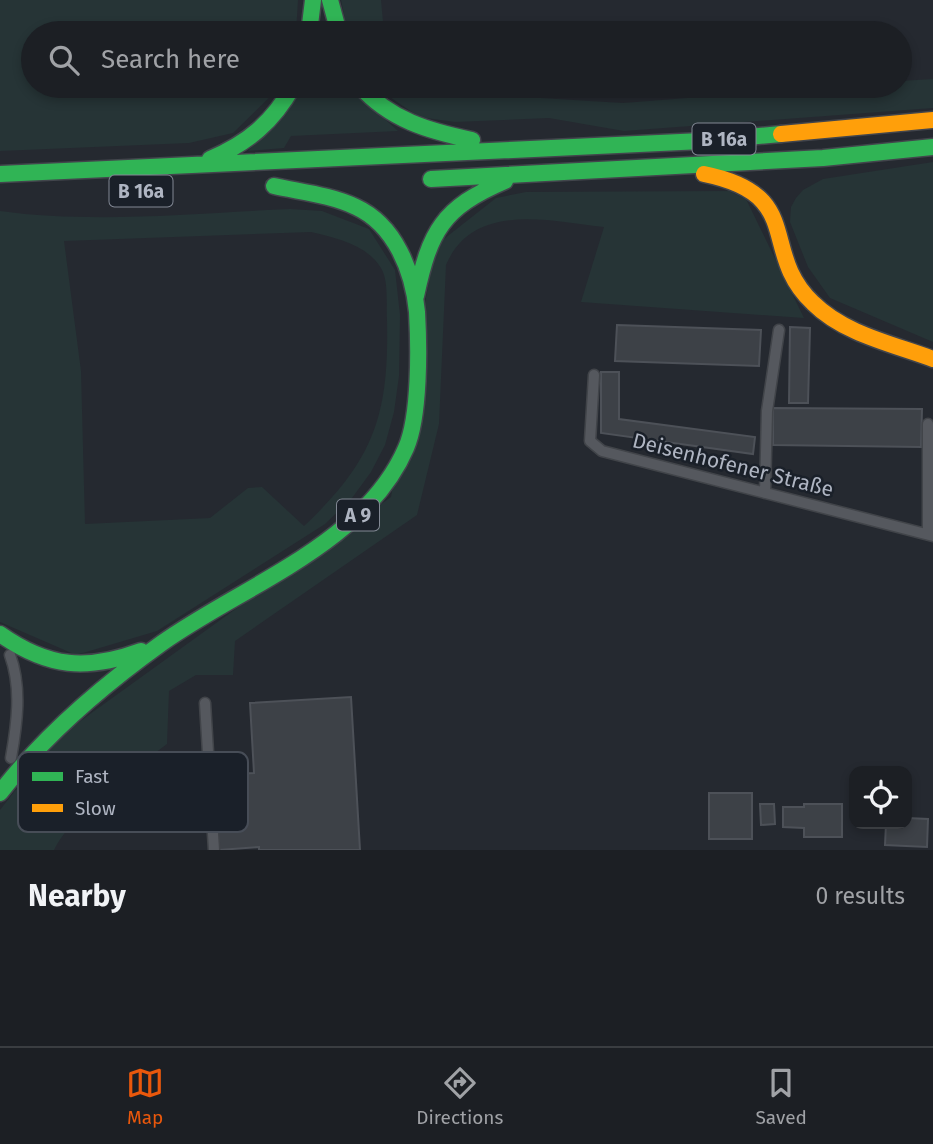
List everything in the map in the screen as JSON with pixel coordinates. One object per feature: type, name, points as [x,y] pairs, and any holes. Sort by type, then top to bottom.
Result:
[{"type":"highway","points":[[310,21],[313,0]]},
{"type":"highway","points":[[330,0],[336,21]]},
{"type":"highway","points":[[192,166],[250,140],[282,108],[287,98]]},
{"type":"highway","points":[[372,98],[406,122],[437,132],[514,149]]},
{"type":"highway","name":"B 16a","points":[[0,174],[702,141],[933,120]]},
{"type":"highway","name":"B 16a","points":[[412,180],[823,158],[933,147]]},
{"type":"highway","points":[[803,176],[823,158]]},
{"type":"highway","points":[[661,168],[741,182],[766,204],[775,219],[789,268],[801,290],[817,307],[847,326],[933,359]]},
{"type":"highway","name":"A 9","points":[[34,752],[76,709],[162,643],[334,536],[370,503],[385,485],[401,458],[410,433],[415,385],[416,297],[424,259],[440,224],[460,204],[481,190],[522,174]]},
{"type":"highway","name":"A 9","points":[[343,183],[267,186],[334,200],[358,208],[373,218],[404,259],[416,297]]},
{"type":"highway","points":[[775,219],[785,198]]},
{"type":"highway","name":"A 9","points":[[0,634],[33,656],[69,664],[127,657],[162,643]]},
{"type":"highway","name":"A 9","points":[[3,790],[18,772]]},
{"type":"lane","points":[[765,493],[767,411],[779,330]]},
{"type":"lane","name":"Deisenhofener Straße","points":[[594,375],[590,440],[602,451],[930,535]]},
{"type":"lane","points":[[928,424],[930,535]]},
{"type":"lane","points":[[0,634],[14,667],[18,711],[3,790]]},
{"type":"lane","points":[[205,703],[208,752]]},
{"type":"lane","points":[[213,832],[214,850]]},
{"type":"shaded area","points":[[0,0],[298,0],[297,21],[21,21],[21,98],[269,98],[233,133],[189,143],[0,151]]},
{"type":"shaded area","points":[[341,0],[381,0],[383,21],[345,21]]},
{"type":"shaded area","points":[[933,79],[933,108],[624,131],[549,118],[455,122],[419,117],[391,98],[542,98],[623,103],[688,98],[912,98],[912,80]]},
{"type":"shaded area","points":[[294,98],[361,98],[398,131],[291,136],[284,148],[248,151]]},
{"type":"shaded area","points":[[933,162],[933,342],[830,298],[808,267],[790,222],[791,207],[796,198],[803,190],[823,179]]},
{"type":"shaded area","points":[[729,191],[746,199],[804,318],[581,302],[604,227],[560,221],[514,220],[493,223],[474,231],[458,245],[446,265],[439,424],[417,515],[235,641],[233,675],[196,675],[169,691],[167,744],[156,752],[45,752],[54,740],[391,497],[435,246],[496,198],[526,192]]},
{"type":"shaded area","points":[[290,209],[322,211],[369,229],[395,270],[400,315],[399,376],[394,412],[385,445],[371,472],[352,498],[325,524],[157,631],[76,655],[0,622],[0,211],[108,217]],"holes":[[[311,232],[350,243],[367,253],[384,273],[386,286],[387,354],[380,410],[362,457],[347,479],[304,526],[262,487],[248,488],[210,518],[85,524],[81,371],[64,241]]]},
{"type":"shaded area","points":[[18,787],[18,832],[66,832],[54,850],[0,850],[0,810]]},
{"type":"building","points":[[617,325],[761,330],[759,366],[615,361]]},
{"type":"building","points":[[790,327],[810,328],[808,403],[789,403]]},
{"type":"building","points":[[601,372],[619,372],[619,419],[755,437],[753,454],[601,433]]},
{"type":"building","points":[[773,408],[922,409],[921,447],[773,445]]},
{"type":"building","points":[[351,697],[360,850],[259,850],[259,847],[219,850],[218,832],[248,832],[248,773],[254,773],[250,703]]},
{"type":"building","points":[[709,793],[752,793],[752,839],[709,839]]},
{"type":"building","points":[[760,804],[774,804],[775,824],[761,825]]},
{"type":"building","points":[[804,804],[842,804],[842,837],[804,837],[804,828],[783,827],[783,807],[804,807]]},
{"type":"building","points":[[912,818],[928,819],[927,847],[885,845],[886,829],[912,829]]},
{"type":"traffic: fast","points":[[310,21],[313,0]]},
{"type":"traffic: fast","points":[[330,0],[336,21]]},
{"type":"traffic: fast","points":[[210,159],[236,146],[258,130],[286,98]]},
{"type":"traffic: fast","points":[[372,98],[384,108],[411,122],[472,140]]},
{"type":"traffic: fast","points":[[0,174],[702,141],[781,134]]},
{"type":"traffic: fast","points":[[431,179],[823,158],[933,147]]},
{"type":"traffic: fast","points":[[416,296],[427,254],[442,224],[466,201],[505,181]]},
{"type":"traffic: fast","points":[[35,752],[75,712],[162,643],[264,582],[332,537],[362,511],[387,482],[406,448],[416,400],[418,327],[415,296],[400,251],[381,225],[356,207],[326,197],[274,186]]},
{"type":"traffic: fast","points":[[0,634],[35,654],[68,663],[103,662],[141,651]]},
{"type":"traffic: fast","points":[[0,793],[18,770]]},
{"type":"traffic: slow","points":[[781,134],[933,120]]},
{"type":"traffic: slow","points":[[704,174],[736,183],[757,196],[769,210],[787,264],[797,283],[825,314],[870,337],[933,359]]}]
